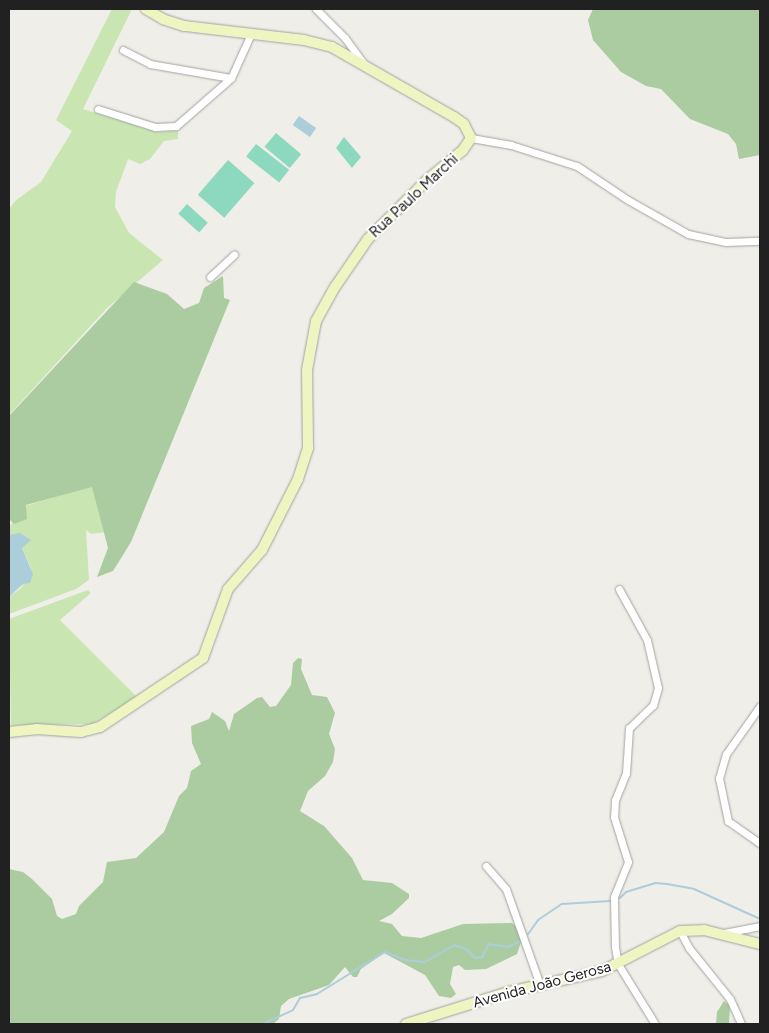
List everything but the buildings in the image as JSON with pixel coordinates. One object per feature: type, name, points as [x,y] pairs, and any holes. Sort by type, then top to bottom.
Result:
[{"type":"street","points":[[146,9],[175,24],[250,36],[316,43],[347,54],[365,65]]},
{"type":"street","points":[[316,9],[345,38],[371,72],[454,117],[464,124],[471,138],[511,145],[577,166],[628,200],[688,234],[726,242],[760,241]]},
{"type":"street","points":[[98,109],[155,127],[176,126],[231,78],[250,36]]},
{"type":"street","points":[[123,50],[150,64],[231,78]]},
{"type":"street","name":"Rua Paulo Marchi","points":[[9,732],[36,729],[82,732],[100,727],[203,658],[228,589],[262,550],[298,479],[308,448],[309,346],[319,315],[368,239],[428,179],[463,150],[471,138]]},
{"type":"street","points":[[210,277],[234,255]]},
{"type":"street","points":[[619,589],[647,640],[658,688],[652,705],[629,728],[626,773],[615,800],[614,817],[628,862],[614,897],[618,964],[655,1024]]},
{"type":"street","points":[[760,706],[729,748],[722,762],[719,778],[728,821],[760,843]]},
{"type":"street","points":[[486,866],[506,889],[540,984]]},
{"type":"street","points":[[719,934],[760,926]]},
{"type":"street","points":[[680,931],[689,948],[730,999],[741,1024]]},
{"type":"street","name":"Avenida João Gerosa","points":[[406,1024],[540,984],[583,977],[618,964],[650,944],[680,931],[719,934],[760,944]]},
{"type":"green space","points":[[112,9],[132,9],[83,109],[157,132],[178,131],[178,139],[164,141],[150,159],[140,164],[128,159],[116,192],[115,207],[129,233],[163,260],[107,308],[9,415],[9,209],[15,201],[41,182],[72,131],[56,120]]},
{"type":"green space","points":[[593,9],[760,9],[760,155],[739,159],[736,144],[728,134],[690,119],[661,89],[646,86],[621,72],[593,40],[588,20]]},
{"type":"green space","points":[[276,133],[301,154],[290,168],[264,147]]},
{"type":"green space","points":[[344,137],[361,157],[352,168],[336,148]]},
{"type":"green space","points":[[256,144],[289,170],[279,182],[246,157]]},
{"type":"green space","points":[[228,160],[254,183],[224,218],[198,195]]},
{"type":"green space","points":[[187,204],[208,223],[199,232],[178,214]]},
{"type":"green space","points":[[223,276],[224,298],[230,300],[131,542],[113,571],[97,577],[108,548],[92,487],[26,505],[27,519],[14,524],[9,519],[9,416],[134,282],[167,294],[184,309],[199,303],[204,288]]},
{"type":"green space","points":[[92,486],[106,532],[91,534],[86,530],[89,580],[76,589],[9,614],[9,597],[21,588],[31,568],[22,548],[26,543],[9,535],[9,527],[25,506]]},
{"type":"green space","points":[[88,590],[91,593],[60,620],[137,697],[92,724],[11,725],[9,619]]},
{"type":"green space","points":[[298,658],[302,659],[301,669],[312,695],[327,697],[335,713],[329,734],[335,749],[333,762],[325,776],[308,791],[300,811],[324,826],[352,858],[363,880],[392,883],[409,894],[409,898],[392,914],[379,921],[392,924],[402,936],[421,938],[463,924],[512,923],[518,928],[522,939],[517,954],[486,969],[465,970],[459,965],[453,967],[450,984],[456,994],[451,998],[439,996],[425,975],[384,953],[361,969],[357,977],[353,977],[345,967],[329,985],[289,999],[281,1006],[279,1019],[273,1024],[9,1024],[9,869],[23,872],[32,879],[52,899],[57,916],[62,919],[76,914],[79,906],[103,882],[107,862],[136,858],[164,832],[179,796],[187,788],[191,771],[201,764],[192,743],[191,726],[209,719],[212,712],[225,721],[229,731],[234,714],[257,698],[262,697],[270,707],[276,706],[291,685],[293,663]]},
{"type":"green space","points":[[724,1001],[730,1006],[729,1024],[716,1024],[717,1012]]},
{"type":"water","points":[[299,116],[316,128],[310,137],[293,125]]},
{"type":"water","points":[[20,533],[31,540],[22,548],[33,574],[30,583],[23,584],[9,597],[9,535]]},
{"type":"waterway","points":[[620,898],[626,892],[655,883],[667,884],[694,889],[760,919]]},
{"type":"waterway","points":[[528,934],[538,920],[562,904],[610,901]]},
{"type":"waterway","points":[[263,1024],[293,1010],[300,998],[317,994],[385,952],[405,960],[425,962],[454,945],[466,949],[475,958],[482,957],[489,944],[508,947],[521,941]]}]
